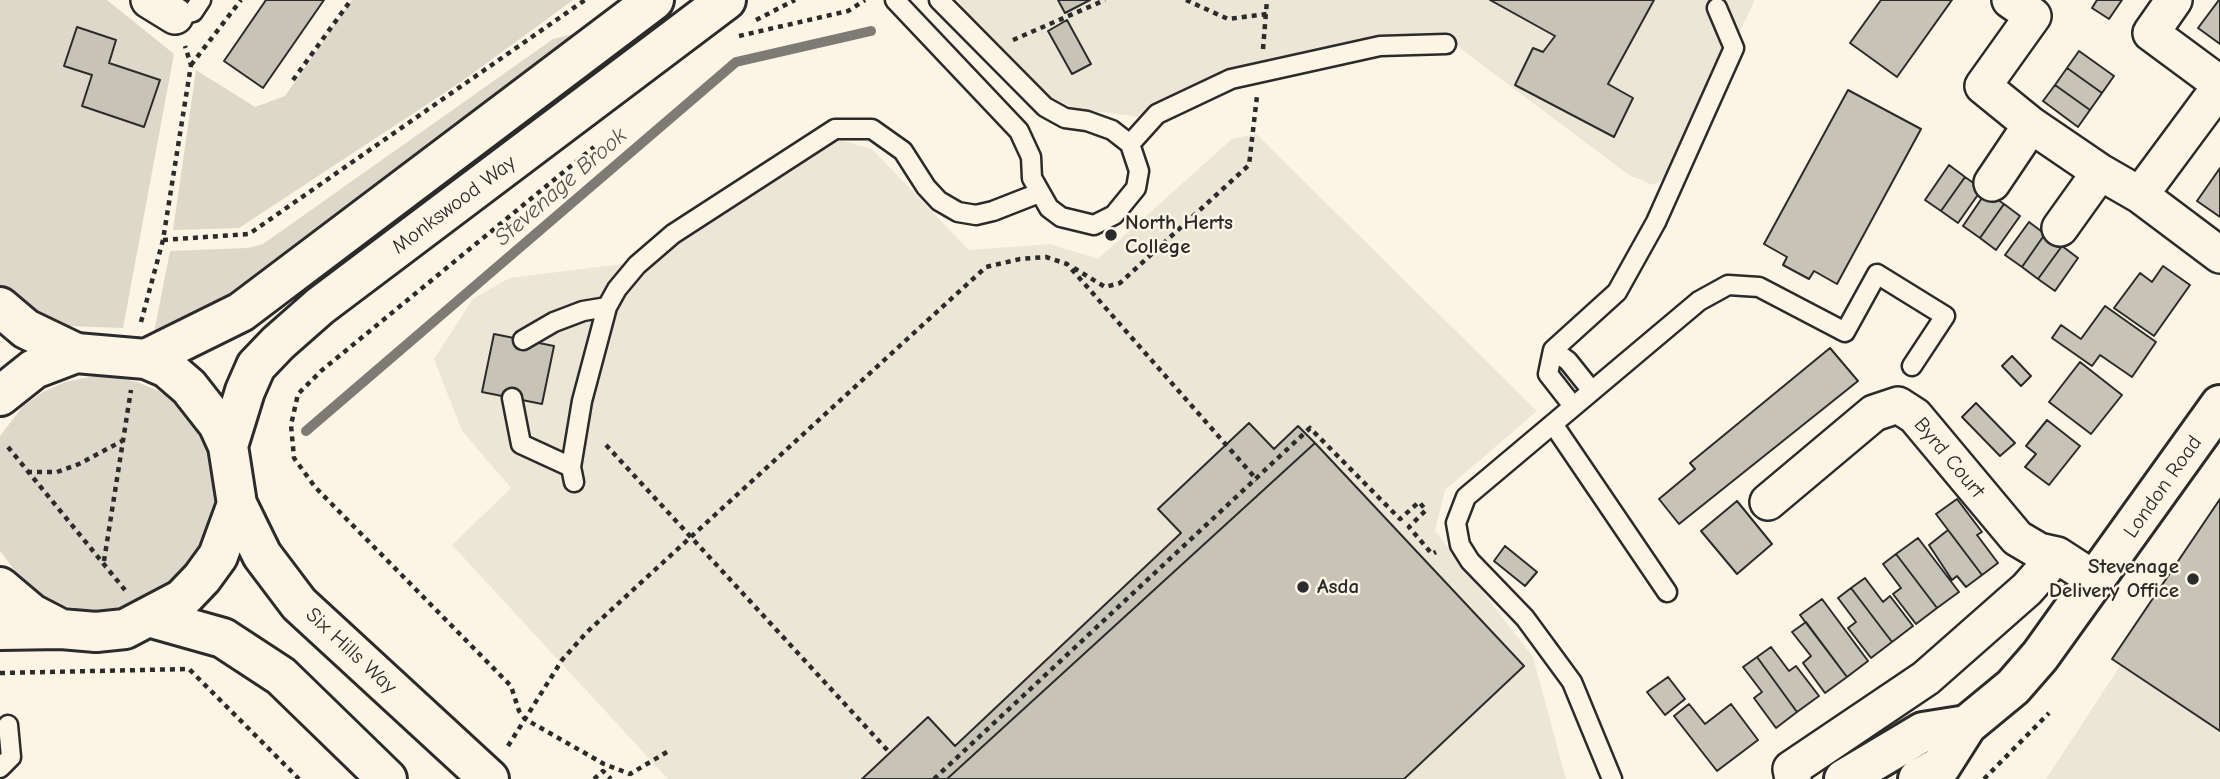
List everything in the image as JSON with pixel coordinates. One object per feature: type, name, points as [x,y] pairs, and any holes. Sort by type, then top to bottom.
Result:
[{"type":"main road","name":"Monkswood Way","points":[[139,360],[241,312],[654,0]]},
{"type":"main road","name":"Monkswood Way","points":[[228,446],[245,391],[256,366],[278,343],[320,306],[726,0]]},
{"type":"main road","points":[[0,307],[26,329],[76,353],[139,360],[167,368],[189,387],[218,424],[228,446],[237,504],[218,556],[182,599],[142,608],[125,629],[96,632],[61,629],[0,630]]},
{"type":"main road","points":[[0,396],[34,369],[76,353]]},
{"type":"main road","name":"London Road","points":[[1918,779],[1941,766],[1967,725],[2013,687],[2096,581],[2220,405]]},
{"type":"main road","name":"Six Hills Way","points":[[237,504],[262,555],[299,604],[489,779]]},
{"type":"main road","points":[[0,587],[32,614],[61,629]]},
{"type":"main road","points":[[142,608],[223,638],[281,676],[387,779]]},
{"type":"main road","points":[[1844,779],[1923,732],[1967,725]]},
{"type":"street","points":[[2010,0],[2033,16],[1983,86],[2031,125],[2100,172],[2140,195],[2220,255]]},
{"type":"street","points":[[2140,195],[2220,85],[2151,33],[2175,0]]},
{"type":"street","points":[[1992,183],[2031,125]]},
{"type":"street","points":[[2060,228],[2100,172]]},
{"type":"street","name":"Byrd Court","points":[[1768,502],[1874,412],[1898,405],[1915,416],[2017,538],[2039,551],[2057,555],[2096,581]]},
{"type":"street","points":[[1793,779],[1791,769],[1926,678],[2028,589],[2057,555]]},
{"type":"lane","points":[[895,0],[1019,131],[1031,157],[1032,178],[1049,208],[1076,222],[1094,225],[1114,215],[1136,188],[1139,170],[1130,144],[1112,130],[1087,121],[1065,118],[1045,107],[940,0]]},
{"type":"lane","points":[[1573,406],[1548,374],[1553,351],[1617,292],[1656,222],[1734,48],[1717,8]]},
{"type":"lane","points":[[1130,144],[1157,114],[1231,79],[1380,46],[1446,44]]},
{"type":"lane","points":[[512,398],[521,444],[573,474],[582,401],[607,307],[637,265],[673,234],[835,129],[872,129],[903,151],[926,187],[939,201],[958,212],[976,215],[1039,193]]},
{"type":"lane","points":[[1612,779],[1573,682],[1525,618],[1470,561],[1460,545],[1456,523],[1466,497],[1699,301],[1728,285],[1759,287],[1845,332],[1877,275],[1945,316],[1912,366]]},
{"type":"lane","points":[[523,340],[554,322],[583,310],[607,307]]},
{"type":"lane","points":[[1553,351],[1568,361],[1592,391]]},
{"type":"lane","points":[[1553,424],[1667,592]]},
{"type":"lane","points":[[0,768],[11,757],[8,725]]},
{"type":"path","points":[[191,65],[242,0]]},
{"type":"path","points":[[293,80],[351,0]]},
{"type":"path","points":[[163,240],[249,234],[585,0]]},
{"type":"path","points":[[726,39],[770,11],[795,0]]},
{"type":"path","points":[[1009,42],[1105,0]]},
{"type":"path","points":[[1186,0],[1228,19],[1267,14]]},
{"type":"path","points":[[667,752],[630,774],[604,764],[526,719],[562,660],[691,536],[986,267],[1020,258],[1046,257],[1067,264],[1105,286],[1120,284],[1249,165],[1267,0]]},
{"type":"path","points":[[104,562],[122,441],[163,240],[191,65],[175,5]]},
{"type":"path","points":[[1067,264],[1257,480]]},
{"type":"path","points":[[934,779],[1310,428],[1399,519],[1419,502],[1426,510],[1409,527],[1432,554],[1460,545]]},
{"type":"path","points":[[27,472],[57,472],[79,464],[122,441]]},
{"type":"path","points":[[606,446],[890,753]]},
{"type":"path","points":[[8,447],[142,608]]},
{"type":"path","points":[[0,673],[189,669],[299,779]]},
{"type":"path","points":[[1984,779],[2049,713]]},
{"type":"path","points":[[594,779],[603,771],[611,779]]},
{"type":"shaded area","points":[[0,0],[107,0],[174,54],[123,328],[68,326],[22,308],[0,289]]},
{"type":"shaded area","points":[[352,0],[573,0],[461,82],[239,228],[173,230],[196,70],[255,107],[285,96]]},
{"type":"shaded area","points":[[958,0],[1755,0],[1671,175],[1653,185],[1629,175],[1453,43],[1369,39],[1285,61],[1244,68],[1164,120],[1077,109],[1040,93],[975,27]]},
{"type":"shaded area","points":[[582,32],[277,273],[167,334],[154,332],[170,251],[248,248],[263,244],[553,39]]},
{"type":"shaded area","points":[[1256,134],[1537,411],[1445,490],[1435,531],[1533,657],[1566,779],[668,779],[452,545],[511,488],[462,431],[434,359],[473,299],[509,278],[639,262],[829,137],[872,149],[969,250],[1050,244],[1098,259],[1232,139]]},
{"type":"shaded area","points":[[89,377],[113,377],[137,382],[159,391],[179,405],[208,444],[220,490],[211,537],[184,579],[140,605],[116,611],[90,611],[66,606],[42,595],[22,580],[0,551],[0,436],[23,406],[43,392],[65,382]]},
{"type":"shaded area","points":[[2220,513],[2220,779],[2046,779]]},
{"type":"building","points":[[266,0],[324,0],[263,88],[224,61]]},
{"type":"building","points":[[1058,0],[1090,0],[1065,13]]},
{"type":"building","points":[[1490,0],[1654,0],[1608,84],[1633,98],[1614,137],[1515,85],[1533,48],[1543,52],[1555,36]]},
{"type":"building","points":[[1881,0],[1952,0],[1897,77],[1850,43]]},
{"type":"building","points":[[2097,0],[2122,0],[2109,19],[2092,8]]},
{"type":"building","points":[[2220,0],[2220,44],[2198,28]]},
{"type":"building","points":[[1067,20],[1091,64],[1072,74],[1048,31]]},
{"type":"building","points":[[77,27],[116,40],[109,63],[160,80],[144,127],[82,106],[92,75],[64,66]]},
{"type":"building","points":[[2079,51],[2114,76],[2102,93],[2067,68]]},
{"type":"building","points":[[2067,68],[2102,93],[2090,110],[2055,85]]},
{"type":"building","points":[[2055,85],[2090,110],[2078,127],[2043,101]]},
{"type":"building","points":[[1848,90],[1921,129],[1837,284],[1814,271],[1809,279],[1783,265],[1787,257],[1764,244]]},
{"type":"building","points":[[1949,165],[1965,177],[1941,211],[1925,200]]},
{"type":"building","points":[[2220,168],[2220,217],[2197,201]]},
{"type":"building","points":[[1965,177],[1982,189],[1958,223],[1941,211]]},
{"type":"building","points":[[1986,192],[2004,204],[1980,238],[1963,226]]},
{"type":"building","points":[[2004,204],[2020,216],[1996,250],[1980,238]]},
{"type":"building","points":[[2029,222],[2045,234],[2022,267],[2005,255]]},
{"type":"building","points":[[2045,234],[2062,246],[2038,279],[2022,267]]},
{"type":"building","points":[[2062,246],[2078,258],[2055,291],[2038,279]]},
{"type":"building","points":[[2163,266],[2190,285],[2154,336],[2114,308],[2140,273],[2152,282]]},
{"type":"building","points":[[2105,306],[2156,342],[2132,377],[2100,355],[2092,366],[2052,338],[2061,325],[2081,339]]},
{"type":"building","points":[[494,334],[554,346],[542,404],[482,392]]},
{"type":"building","points":[[1830,348],[1858,381],[1679,524],[1659,499],[1695,469],[1690,463]]},
{"type":"building","points":[[2012,356],[2031,376],[2021,386],[2002,366]]},
{"type":"building","points":[[2080,362],[2122,395],[2091,434],[2049,402]]},
{"type":"building","points":[[1976,403],[2015,443],[2000,456],[1962,417]]},
{"type":"building","points":[[2047,420],[2080,446],[2049,485],[2025,467],[2036,454],[2026,446]]},
{"type":"building","points":[[1249,423],[1274,449],[1298,426],[1315,443],[947,779],[862,779],[928,717],[955,746],[1181,533],[1158,509]]},
{"type":"building","name":"Asda","points":[[1315,443],[1524,666],[1404,779],[947,779]]},
{"type":"building","points":[[1957,499],[1982,532],[1977,535],[1998,563],[1982,575],[1936,514]]},
{"type":"building","name":"Stevenage Delivery Office","points":[[2220,499],[2220,731],[2112,659]]},
{"type":"building","points":[[1737,501],[1772,544],[1737,574],[1701,531]]},
{"type":"building","points":[[1948,530],[1982,575],[1966,587],[1957,576],[1952,580],[1929,545]]},
{"type":"building","points":[[1918,538],[1959,592],[1937,608],[1896,554]]},
{"type":"building","points":[[1505,546],[1537,572],[1525,586],[1494,561]]},
{"type":"building","points":[[1896,554],[1937,608],[1916,624],[1893,594],[1901,588],[1883,564]]},
{"type":"building","points":[[1865,578],[1883,602],[1890,596],[1913,626],[1892,642],[1851,588]]},
{"type":"building","points":[[1851,588],[1892,642],[1871,658],[1848,628],[1856,622],[1838,598]]},
{"type":"building","points":[[1822,599],[1868,661],[1847,677],[1800,615]]},
{"type":"building","points":[[1806,622],[1847,677],[1825,693],[1803,663],[1811,656],[1792,632]]},
{"type":"building","points":[[1771,647],[1789,671],[1796,666],[1819,696],[1797,712],[1757,657]]},
{"type":"building","points":[[1757,657],[1797,712],[1776,728],[1754,698],[1762,692],[1743,667]]},
{"type":"building","points":[[1668,677],[1685,699],[1665,715],[1647,692]]},
{"type":"building","points":[[1689,704],[1705,724],[1731,704],[1758,740],[1717,771],[1674,716]]},
{"type":"waterway","name":"Stevenage Brook","points":[[306,431],[736,62],[871,31]]},
{"type":"place","name":"North Herts College","points":[[1111,235]]},
{"type":"place","name":"Stevenage Delivery Office","points":[[2193,579]]},
{"type":"place","name":"Asda","points":[[1303,587]]}]
